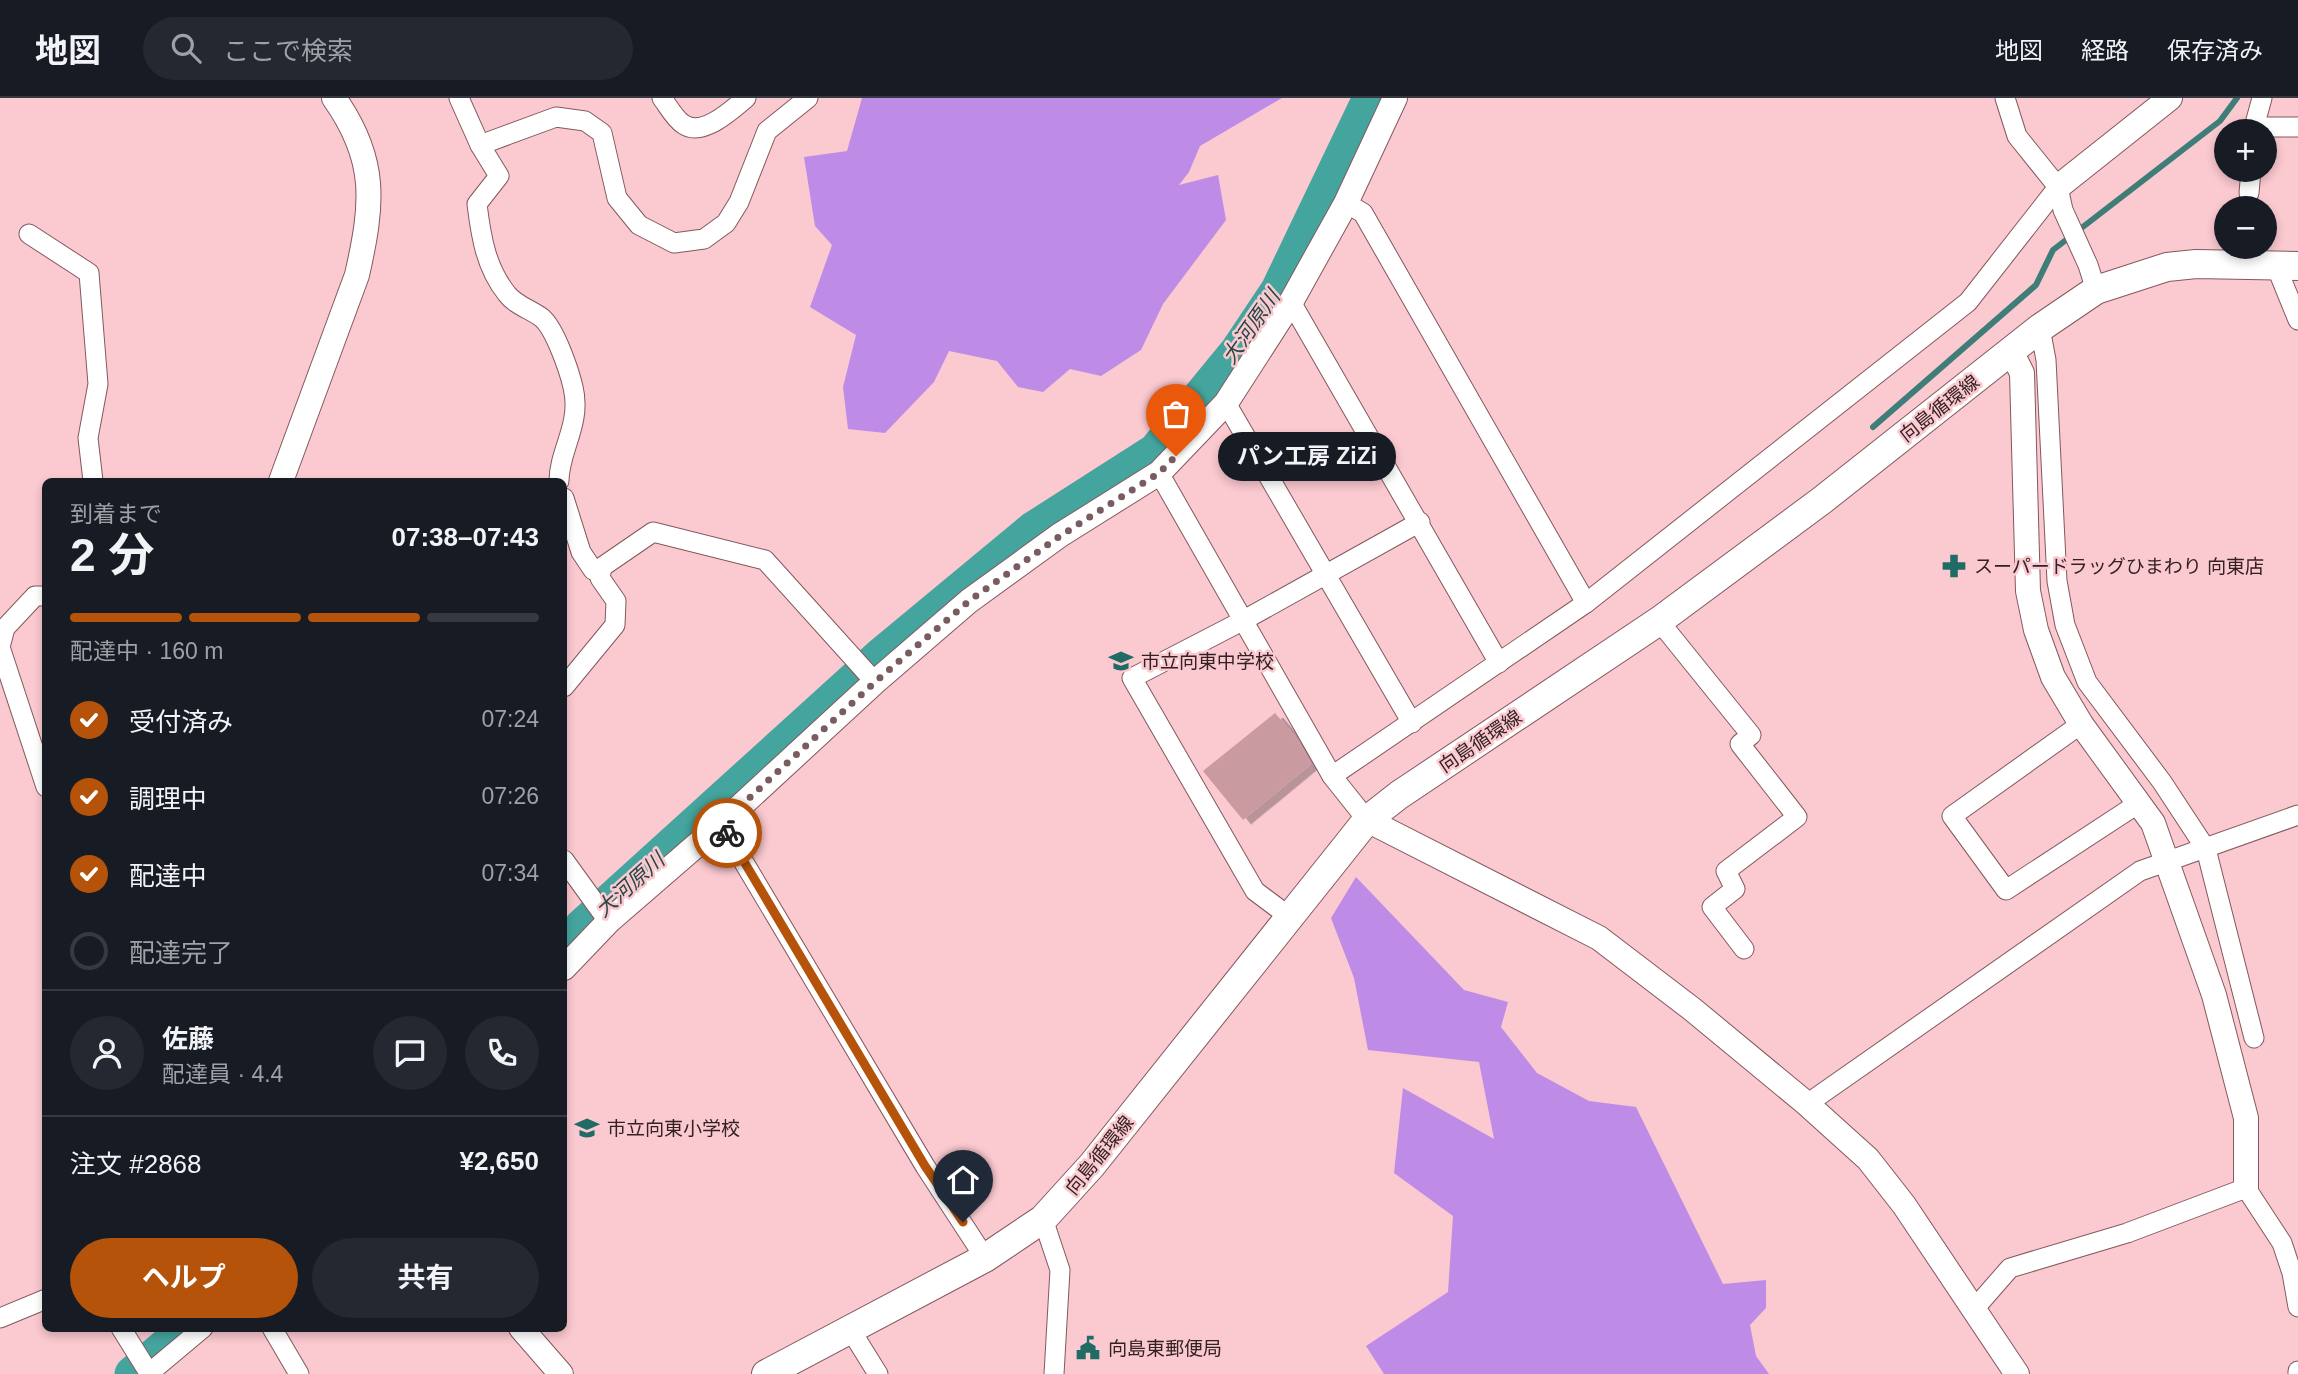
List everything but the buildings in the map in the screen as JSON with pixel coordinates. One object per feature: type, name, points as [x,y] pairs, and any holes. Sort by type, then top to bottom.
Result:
[{"type":"main road","name":"向島循環線","points":[[766,1374],[985,1258],[1043,1219],[1092,1165],[1367,820],[1399,795],[1658,621],[1821,500],[2040,328],[2092,278],[2196,264],[2287,266]]},
{"type":"street","points":[[282,478],[357,275],[364,243],[369,194],[364,152],[350,121],[334,98]]},
{"type":"street","points":[[459,98],[480,145],[499,176],[477,204],[481,240],[494,274],[509,297],[545,320],[558,345],[573,388],[574,422],[560,478]]},
{"type":"street","points":[[662,98],[683,124],[695,128],[717,121],[746,98]]},
{"type":"street","points":[[480,145],[556,117],[585,121],[602,133],[617,198],[639,226],[674,243],[704,239],[726,223],[738,202],[767,131],[808,98]]},
{"type":"street","points":[[567,965],[609,921],[969,601],[1060,536],[1159,473],[1226,403],[1291,302],[1346,203],[1395,98]]},
{"type":"street","points":[[2005,98],[2017,136],[2061,199],[2092,278]]},
{"type":"street","points":[[2256,119],[2262,98]]},
{"type":"street","points":[[1332,776],[1586,603],[1968,302],[2061,199],[2162,101]]},
{"type":"street","points":[[2277,128],[2298,127]]},
{"type":"street","points":[[2249,193],[2250,182]]},
{"type":"street","points":[[1346,203],[1363,214],[1586,603]]},
{"type":"street","points":[[29,234],[89,274],[98,384],[88,438],[93,478]]},
{"type":"street","points":[[2287,266],[2298,320]]},
{"type":"street","points":[[1291,302],[1499,663]]},
{"type":"street","points":[[2040,328],[2046,360],[2057,581],[2068,634],[2087,682],[2162,782],[2206,849],[2254,1038]]},
{"type":"street","points":[[2011,351],[2022,373],[2028,591],[2036,630],[2053,677],[2081,724],[2153,823],[2214,995],[2246,1118],[2246,1188],[2290,1242],[2298,1307]]},
{"type":"street","points":[[1226,403],[1412,723]]},
{"type":"street","points":[[1159,473],[1332,776],[1367,820],[1599,938],[1692,1009],[1807,1104],[1868,1158],[1904,1205],[2017,1374]]},
{"type":"street","points":[[567,508],[581,552],[593,570],[599,572]]},
{"type":"street","points":[[1291,918],[1255,891],[1132,678],[1244,620],[1419,522]]},
{"type":"street","points":[[567,683],[615,625],[616,601],[600,578],[599,572],[602,567],[653,532],[765,560],[875,682]]},
{"type":"street","points":[[42,596],[35,596],[5,628],[1,647],[42,775]]},
{"type":"street","points":[[1658,621],[1751,735],[1740,744],[1797,817],[1726,872],[1735,889],[1712,907],[1744,949]]},
{"type":"street","points":[[2081,724],[1952,817],[1998,880],[2006,890],[2139,803]]},
{"type":"street","points":[[1807,1104],[2140,872],[2298,815]]},
{"type":"street","points":[[721,824],[925,1166],[985,1258]]},
{"type":"street","points":[[567,864],[598,909]]},
{"type":"street","points":[[1975,1308],[2010,1268],[2127,1233],[2246,1188]]},
{"type":"street","points":[[1043,1219],[1060,1270],[1054,1374]]},
{"type":"street","points":[[0,1318],[42,1300]]},
{"type":"street","points":[[850,1329],[878,1374]]},
{"type":"street","points":[[123,1332],[148,1373],[198,1332]]},
{"type":"street","points":[[274,1332],[299,1374]]},
{"type":"street","points":[[524,1332],[561,1374]]},
{"type":"shaded area","points":[[862,98],[1282,98],[1200,146],[1189,172],[1179,185],[1218,175],[1226,220],[1163,304],[1141,350],[1101,376],[1070,369],[1043,392],[1018,387],[997,361],[949,351],[934,382],[885,433],[848,429],[843,387],[856,335],[810,307],[832,245],[815,226],[804,157],[847,151]]},
{"type":"shaded area","points":[[1356,877],[1464,990],[1508,1002],[1501,1027],[1537,1073],[1589,1101],[1636,1107],[1723,1284],[1766,1280],[1766,1308],[1750,1325],[1756,1356],[1769,1374],[1384,1374],[1366,1346],[1448,1292],[1453,1216],[1394,1173],[1403,1088],[1494,1139],[1479,1062],[1368,1050],[1354,978],[1331,918]]},
{"type":"waterway","name":"大河原川","points":[[567,943],[582,926],[881,655],[1033,529],[1155,451],[1238,350],[1278,290],[1370,98]]},
{"type":"waterway","points":[[1873,427],[2036,285],[2053,250],[2220,121],[2237,98]]},
{"type":"waterway","name":"大河原川","points":[[132,1374],[182,1332]]},
{"type":"way so far","points":[[727,833],[721,824],[875,682],[969,601],[1060,536],[1159,473],[1176,456]]},
{"type":"place","name":"パン工房 ZiZi","points":[[1176,456]]},
{"type":"place","name":"スーパードラッグひまわり 向東店","points":[[1954,566]]},
{"type":"place","name":"市立向東中学校","points":[[1121,661]]},
{"type":"place","name":"市立向東小学校","points":[[587,1128]]},
{"type":"place","name":"向島東郵便局","points":[[1088,1348]]},
{"type":"route","points":[[727,833],[925,1166],[963,1222]]}]
